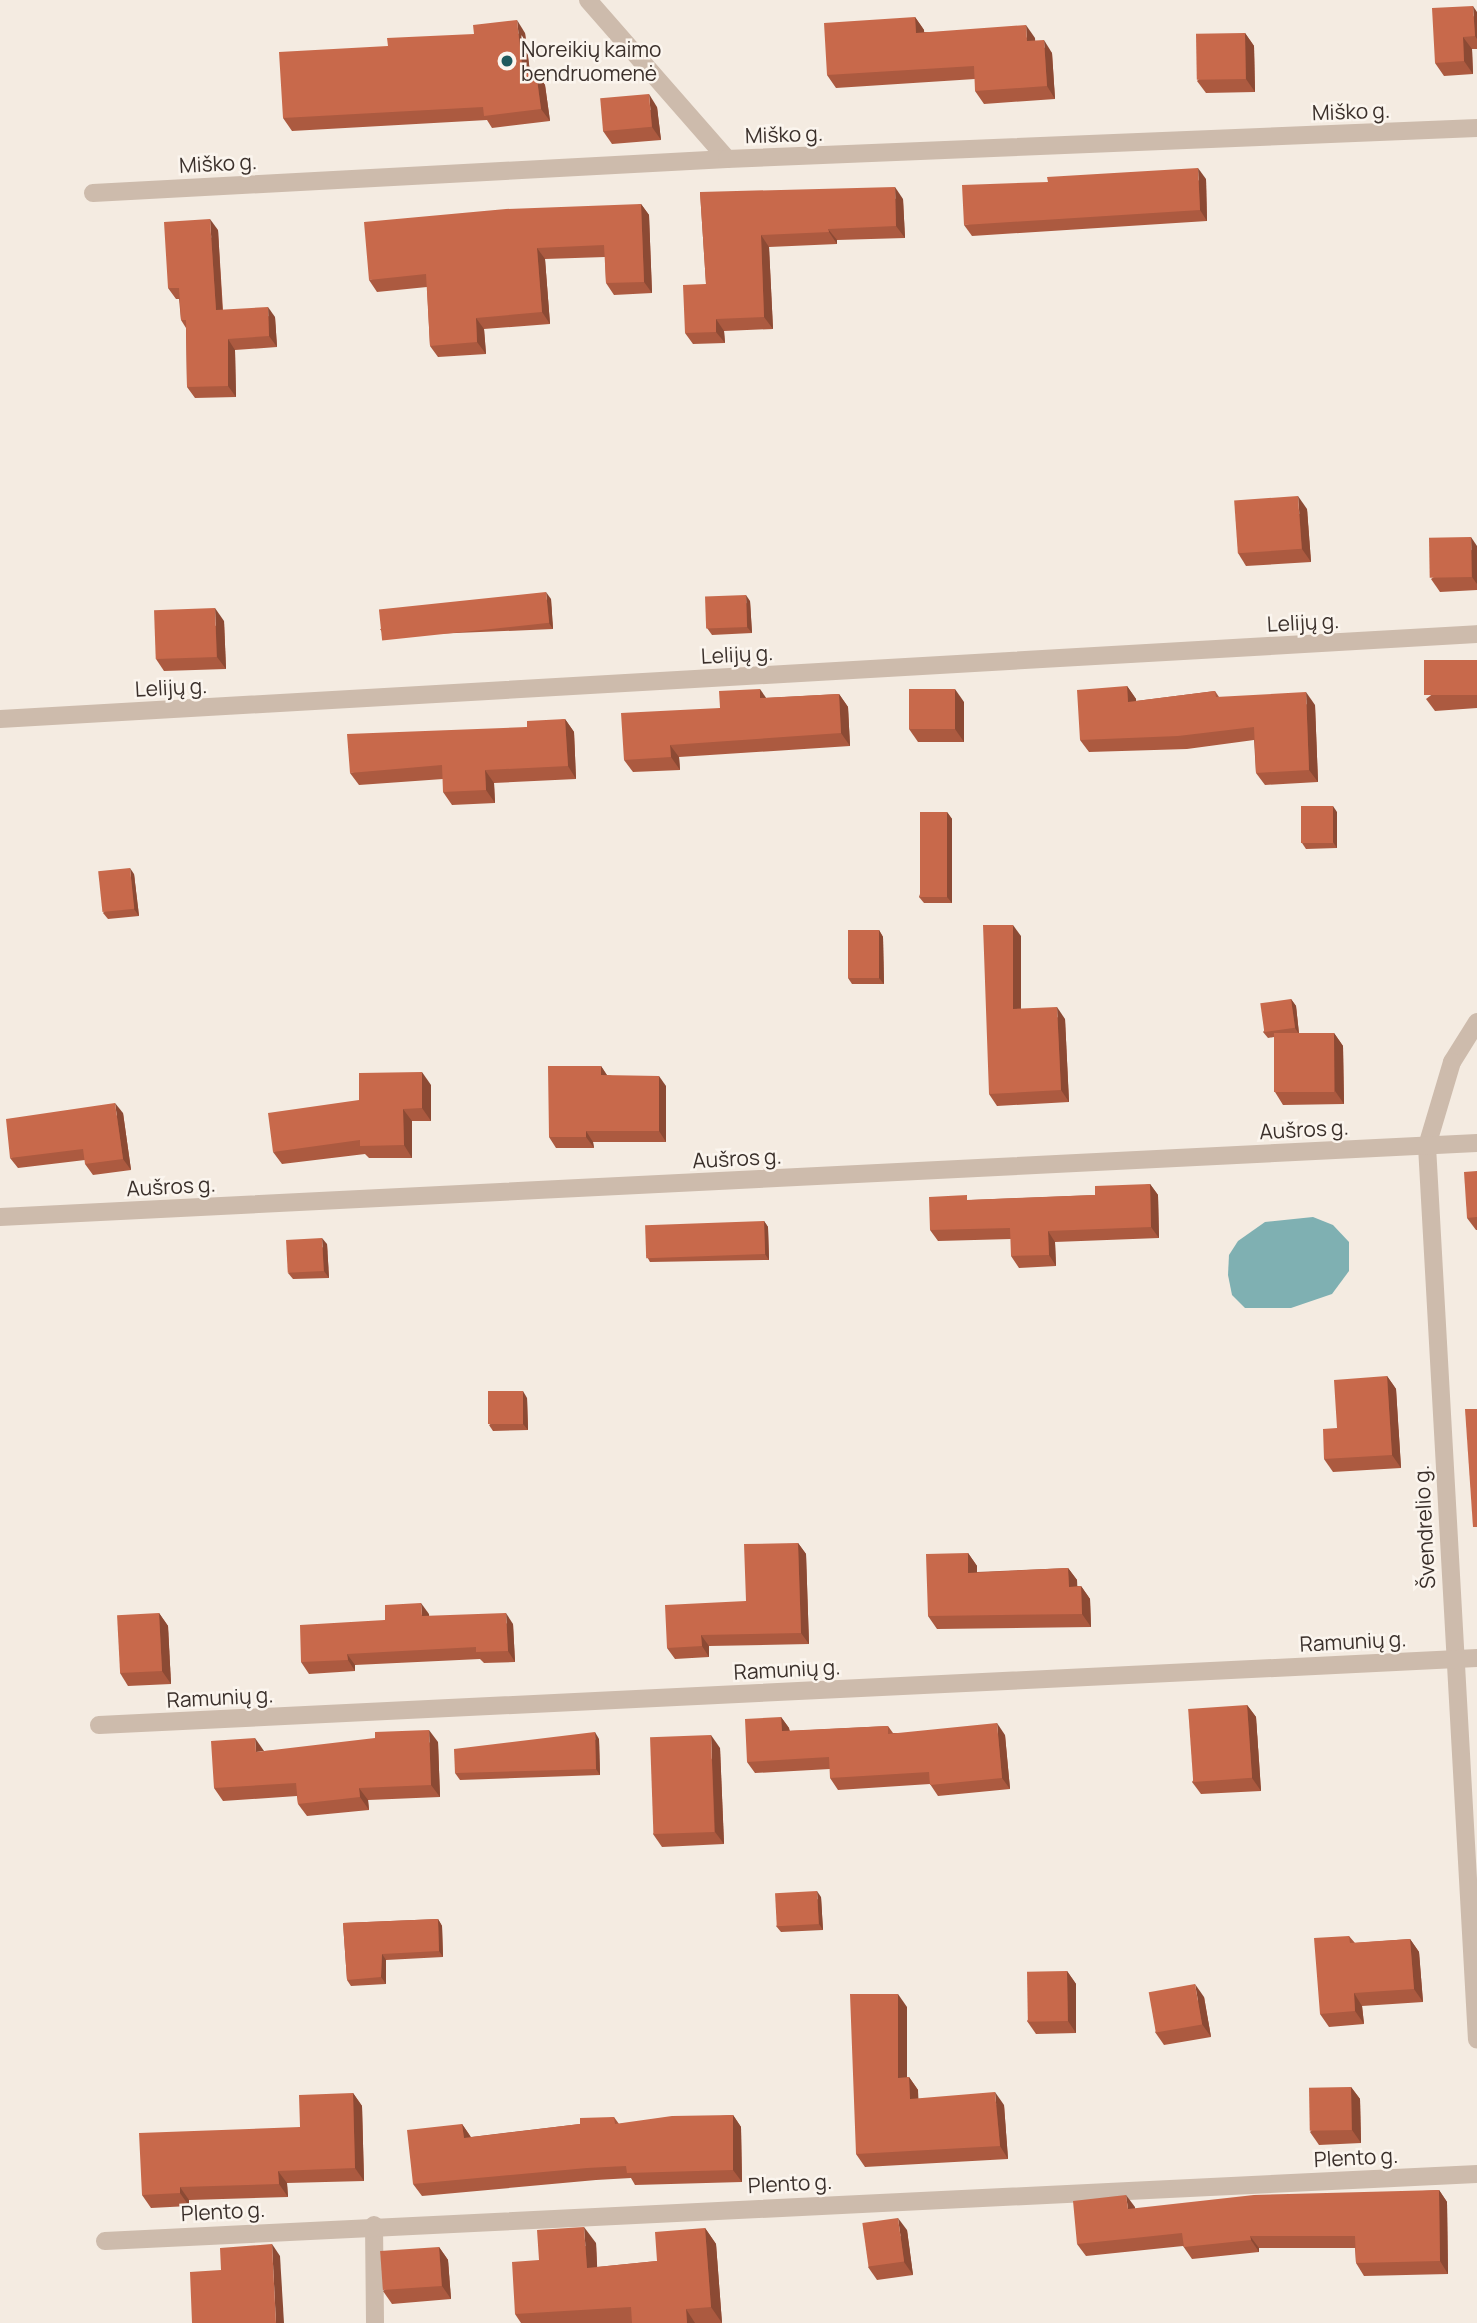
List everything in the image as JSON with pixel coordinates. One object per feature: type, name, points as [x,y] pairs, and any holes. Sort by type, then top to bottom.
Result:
[{"type":"street","points":[[588,0],[727,159]]},
{"type":"street","name":"Miško g.","points":[[93,193],[727,159],[1477,128]]},
{"type":"street","name":"Lelijų g.","points":[[0,719],[1477,634]]},
{"type":"street","name":"Švendrelio g.","points":[[1477,1022],[1452,1062],[1427,1146],[1477,2040]]},
{"type":"street","name":"Aušros g.","points":[[0,1217],[1477,1143]]},
{"type":"street","name":"Ramunių g.","points":[[99,1725],[1477,1658]]},
{"type":"street","name":"Plento g.","points":[[105,2241],[374,2225],[1477,2174]]},
{"type":"street","points":[[374,2225],[375,2323]]},
{"type":"water","points":[[1313,1217],[1333,1225],[1349,1242],[1349,1271],[1332,1294],[1291,1308],[1245,1308],[1232,1295],[1228,1275],[1229,1255],[1238,1241],[1265,1222]]},
{"type":"building","points":[[1473,6],[1475,36],[1463,37],[1464,61],[1435,63],[1432,8]]},
{"type":"building","points":[[915,17],[916,33],[1026,25],[1027,41],[1044,40],[1047,86],[975,91],[974,66],[827,75],[824,23]]},
{"type":"building","points":[[517,20],[523,74],[536,72],[541,109],[484,116],[483,107],[283,118],[279,52],[388,46],[387,38],[474,34],[473,25]]},
{"type":"building","points":[[1245,33],[1246,79],[1197,80],[1196,34]]},
{"type":"building","points":[[649,94],[652,127],[603,131],[600,98]]},
{"type":"building","points":[[1198,168],[1200,210],[964,225],[962,185],[1048,182],[1047,177]]},
{"type":"building","points":[[895,187],[896,226],[761,235],[764,317],[716,319],[716,332],[685,333],[683,285],[706,284],[700,192]]},
{"type":"building","points":[[641,204],[644,282],[606,283],[604,245],[537,248],[542,312],[476,318],[477,342],[430,346],[426,274],[369,280],[364,222],[506,209]]},
{"type":"building","points":[[210,219],[216,310],[268,307],[269,336],[228,339],[228,386],[187,387],[186,320],[181,320],[179,288],[168,288],[164,222]]},
{"type":"building","points":[[1298,496],[1302,549],[1238,553],[1234,500]]},
{"type":"building","points":[[1471,537],[1472,577],[1430,578],[1429,538]]},
{"type":"building","points":[[546,592],[549,623],[382,640],[379,610]]},
{"type":"building","points":[[746,595],[747,627],[706,628],[705,596]]},
{"type":"building","points":[[215,608],[217,657],[156,659],[154,610]]},
{"type":"building","points":[[1424,660],[1477,660],[1477,695],[1424,695]]},
{"type":"building","points":[[1127,686],[1128,702],[1215,691],[1216,697],[1306,692],[1309,770],[1256,773],[1254,727],[1178,736],[1080,740],[1077,690]]},
{"type":"building","points":[[760,689],[760,698],[839,694],[841,733],[670,745],[671,757],[624,760],[621,713],[720,708],[719,691]]},
{"type":"building","points":[[909,689],[955,689],[955,729],[909,729]]},
{"type":"building","points":[[565,719],[568,766],[485,770],[486,790],[443,792],[442,765],[350,773],[347,734],[527,727],[527,721]]},
{"type":"building","points":[[1301,806],[1333,806],[1333,843],[1301,843]]},
{"type":"building","points":[[920,812],[947,812],[947,897],[920,897]]},
{"type":"building","points":[[130,868],[134,909],[102,912],[98,871]]},
{"type":"building","points":[[983,925],[1013,925],[1013,1009],[1057,1007],[1061,1090],[989,1094]]},
{"type":"building","points":[[848,930],[879,930],[879,978],[848,978]]},
{"type":"building","points":[[1291,999],[1295,1028],[1264,1032],[1260,1003]]},
{"type":"building","points":[[1274,1033],[1334,1033],[1334,1092],[1274,1092]]},
{"type":"building","points":[[548,1066],[601,1066],[601,1075],[659,1076],[659,1131],[586,1131],[586,1137],[549,1137]]},
{"type":"building","points":[[422,1072],[422,1108],[403,1109],[404,1145],[360,1146],[360,1140],[273,1152],[268,1113],[359,1100],[359,1073]]},
{"type":"building","points":[[115,1103],[123,1159],[85,1164],[83,1149],[10,1158],[6,1119]]},
{"type":"building","points":[[1477,1171],[1477,1217],[1467,1218],[1464,1172]]},
{"type":"building","points":[[1150,1184],[1151,1227],[1048,1231],[1049,1255],[1011,1256],[1010,1228],[930,1230],[929,1197],[967,1195],[967,1200],[1095,1195],[1095,1186]]},
{"type":"building","points":[[764,1221],[765,1254],[646,1258],[645,1225]]},
{"type":"building","points":[[322,1238],[324,1271],[288,1273],[286,1240]]},
{"type":"building","points":[[1387,1376],[1392,1455],[1324,1459],[1323,1429],[1337,1428],[1334,1380]]},
{"type":"building","points":[[488,1391],[523,1391],[523,1424],[488,1424]]},
{"type":"building","points":[[1465,1409],[1477,1409],[1477,1527],[1473,1527]]},
{"type":"building","points":[[798,1543],[801,1633],[701,1635],[702,1646],[667,1648],[665,1605],[746,1601],[744,1544]]},
{"type":"building","points":[[968,1553],[968,1573],[1068,1568],[1069,1587],[1081,1586],[1082,1614],[928,1616],[926,1554]]},
{"type":"building","points":[[421,1603],[422,1616],[506,1613],[508,1651],[476,1652],[476,1647],[347,1654],[348,1660],[301,1662],[300,1625],[385,1620],[385,1605]]},
{"type":"building","points":[[159,1613],[162,1671],[120,1673],[117,1615]]},
{"type":"building","points":[[1247,1705],[1252,1778],[1193,1782],[1188,1709]]},
{"type":"building","points":[[781,1717],[782,1731],[888,1726],[888,1734],[997,1723],[1002,1778],[930,1785],[929,1772],[830,1778],[829,1757],[747,1762],[745,1719]]},
{"type":"building","points":[[429,1730],[431,1785],[359,1788],[360,1797],[298,1804],[296,1783],[214,1788],[211,1741],[255,1738],[256,1752],[375,1738],[375,1732]]},
{"type":"building","points":[[595,1732],[596,1769],[455,1773],[454,1749]]},
{"type":"building","points":[[711,1735],[714,1832],[653,1834],[650,1737]]},
{"type":"building","points":[[817,1891],[819,1924],[777,1926],[775,1893]]},
{"type":"building","points":[[438,1919],[439,1951],[382,1954],[381,1977],[347,1980],[343,1923]]},
{"type":"building","points":[[1349,1936],[1350,1943],[1410,1939],[1414,1989],[1354,1993],[1355,2011],[1320,2014],[1314,1938]]},
{"type":"building","points":[[1067,1971],[1068,2021],[1028,2022],[1027,1972]]},
{"type":"building","points":[[1195,1984],[1202,2024],[1156,2033],[1149,1992]]},
{"type":"building","points":[[850,1994],[898,1994],[898,2078],[909,2077],[910,2099],[995,2092],[1000,2146],[856,2154]]},
{"type":"building","points":[[1351,2087],[1352,2130],[1310,2131],[1309,2088]]},
{"type":"building","points":[[353,2093],[355,2168],[278,2171],[279,2184],[180,2187],[180,2193],[142,2195],[139,2133],[300,2127],[299,2095]]},
{"type":"building","points":[[733,2115],[733,2170],[627,2173],[626,2166],[413,2184],[407,2130],[462,2124],[464,2138],[580,2124],[580,2118],[614,2117],[615,2124],[672,2116]]},
{"type":"building","points":[[1439,2190],[1440,2261],[1356,2263],[1355,2236],[1250,2236],[1251,2240],[1184,2247],[1182,2233],[1077,2244],[1073,2201],[1126,2195],[1128,2209],[1254,2195]]},
{"type":"building","points":[[898,2218],[904,2262],[868,2267],[862,2223]]},
{"type":"building","points":[[584,2227],[587,2268],[657,2261],[655,2232],[705,2228],[711,2307],[686,2309],[687,2323],[632,2323],[631,2307],[515,2314],[512,2262],[539,2260],[537,2230]]},
{"type":"building","points":[[272,2244],[276,2323],[192,2323],[190,2272],[221,2270],[220,2248]]},
{"type":"building","points":[[439,2247],[442,2286],[383,2290],[380,2251]]},
{"type":"place","name":"Noreikių kaimo bendruomenė","points":[[507,61]]}]
